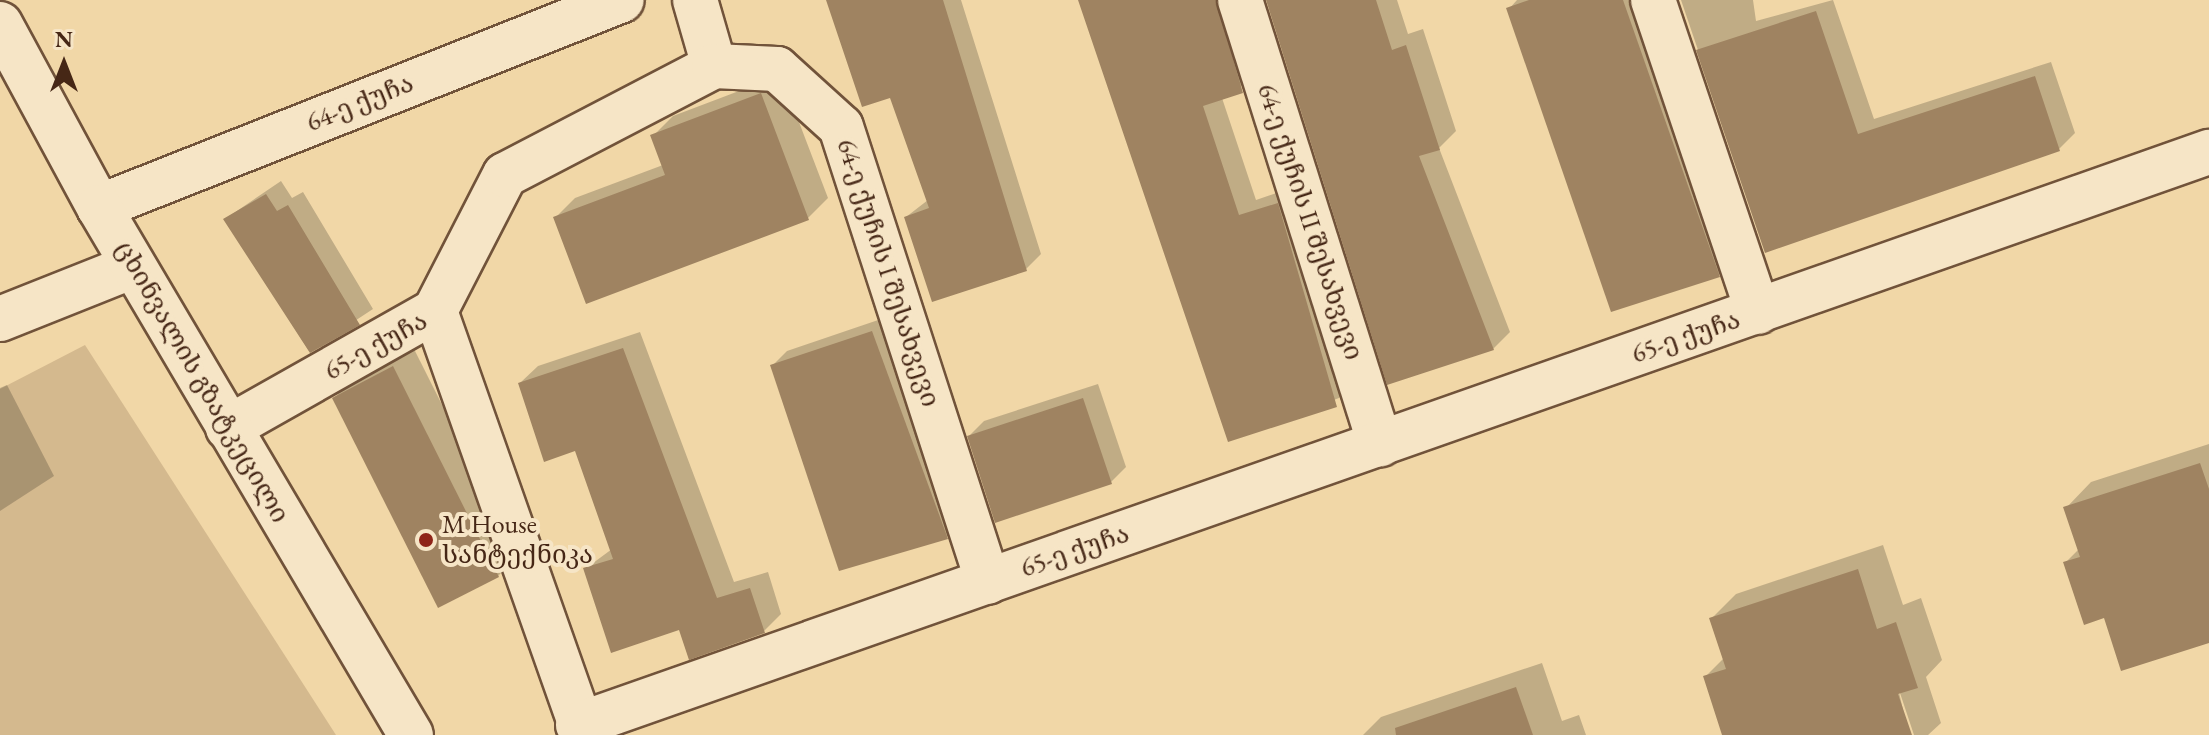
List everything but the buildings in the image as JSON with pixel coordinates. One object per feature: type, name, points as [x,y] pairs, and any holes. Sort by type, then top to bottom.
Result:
[{"type":"street","name":"64-ე ქუჩა","points":[[99,207],[622,0]]},
{"type":"street","points":[[435,311],[505,175],[714,66],[695,0]]},
{"type":"street","name":"64-ე ქუჩის II შესახვევი","points":[[1240,0],[1380,444]]},
{"type":"street","points":[[1653,0],[1758,312]]},
{"type":"street","name":"ცხინვალის გზატკეცილი","points":[[0,24],[133,266],[411,735]]},
{"type":"street","name":"64-ე ქუჩის I შესახვევი","points":[[714,66],[777,69],[841,127],[988,582]]},
{"type":"street","name":"65-ე ქუჩა","points":[[228,428],[435,311],[581,730],[988,582],[2209,152]]},
{"type":"street","points":[[0,319],[133,266]]},
{"type":"shaded area","points":[[85,345],[336,735],[0,735],[0,389]]},
{"type":"place","name":"M House სანტექნიკა","points":[[426,540]]}]
